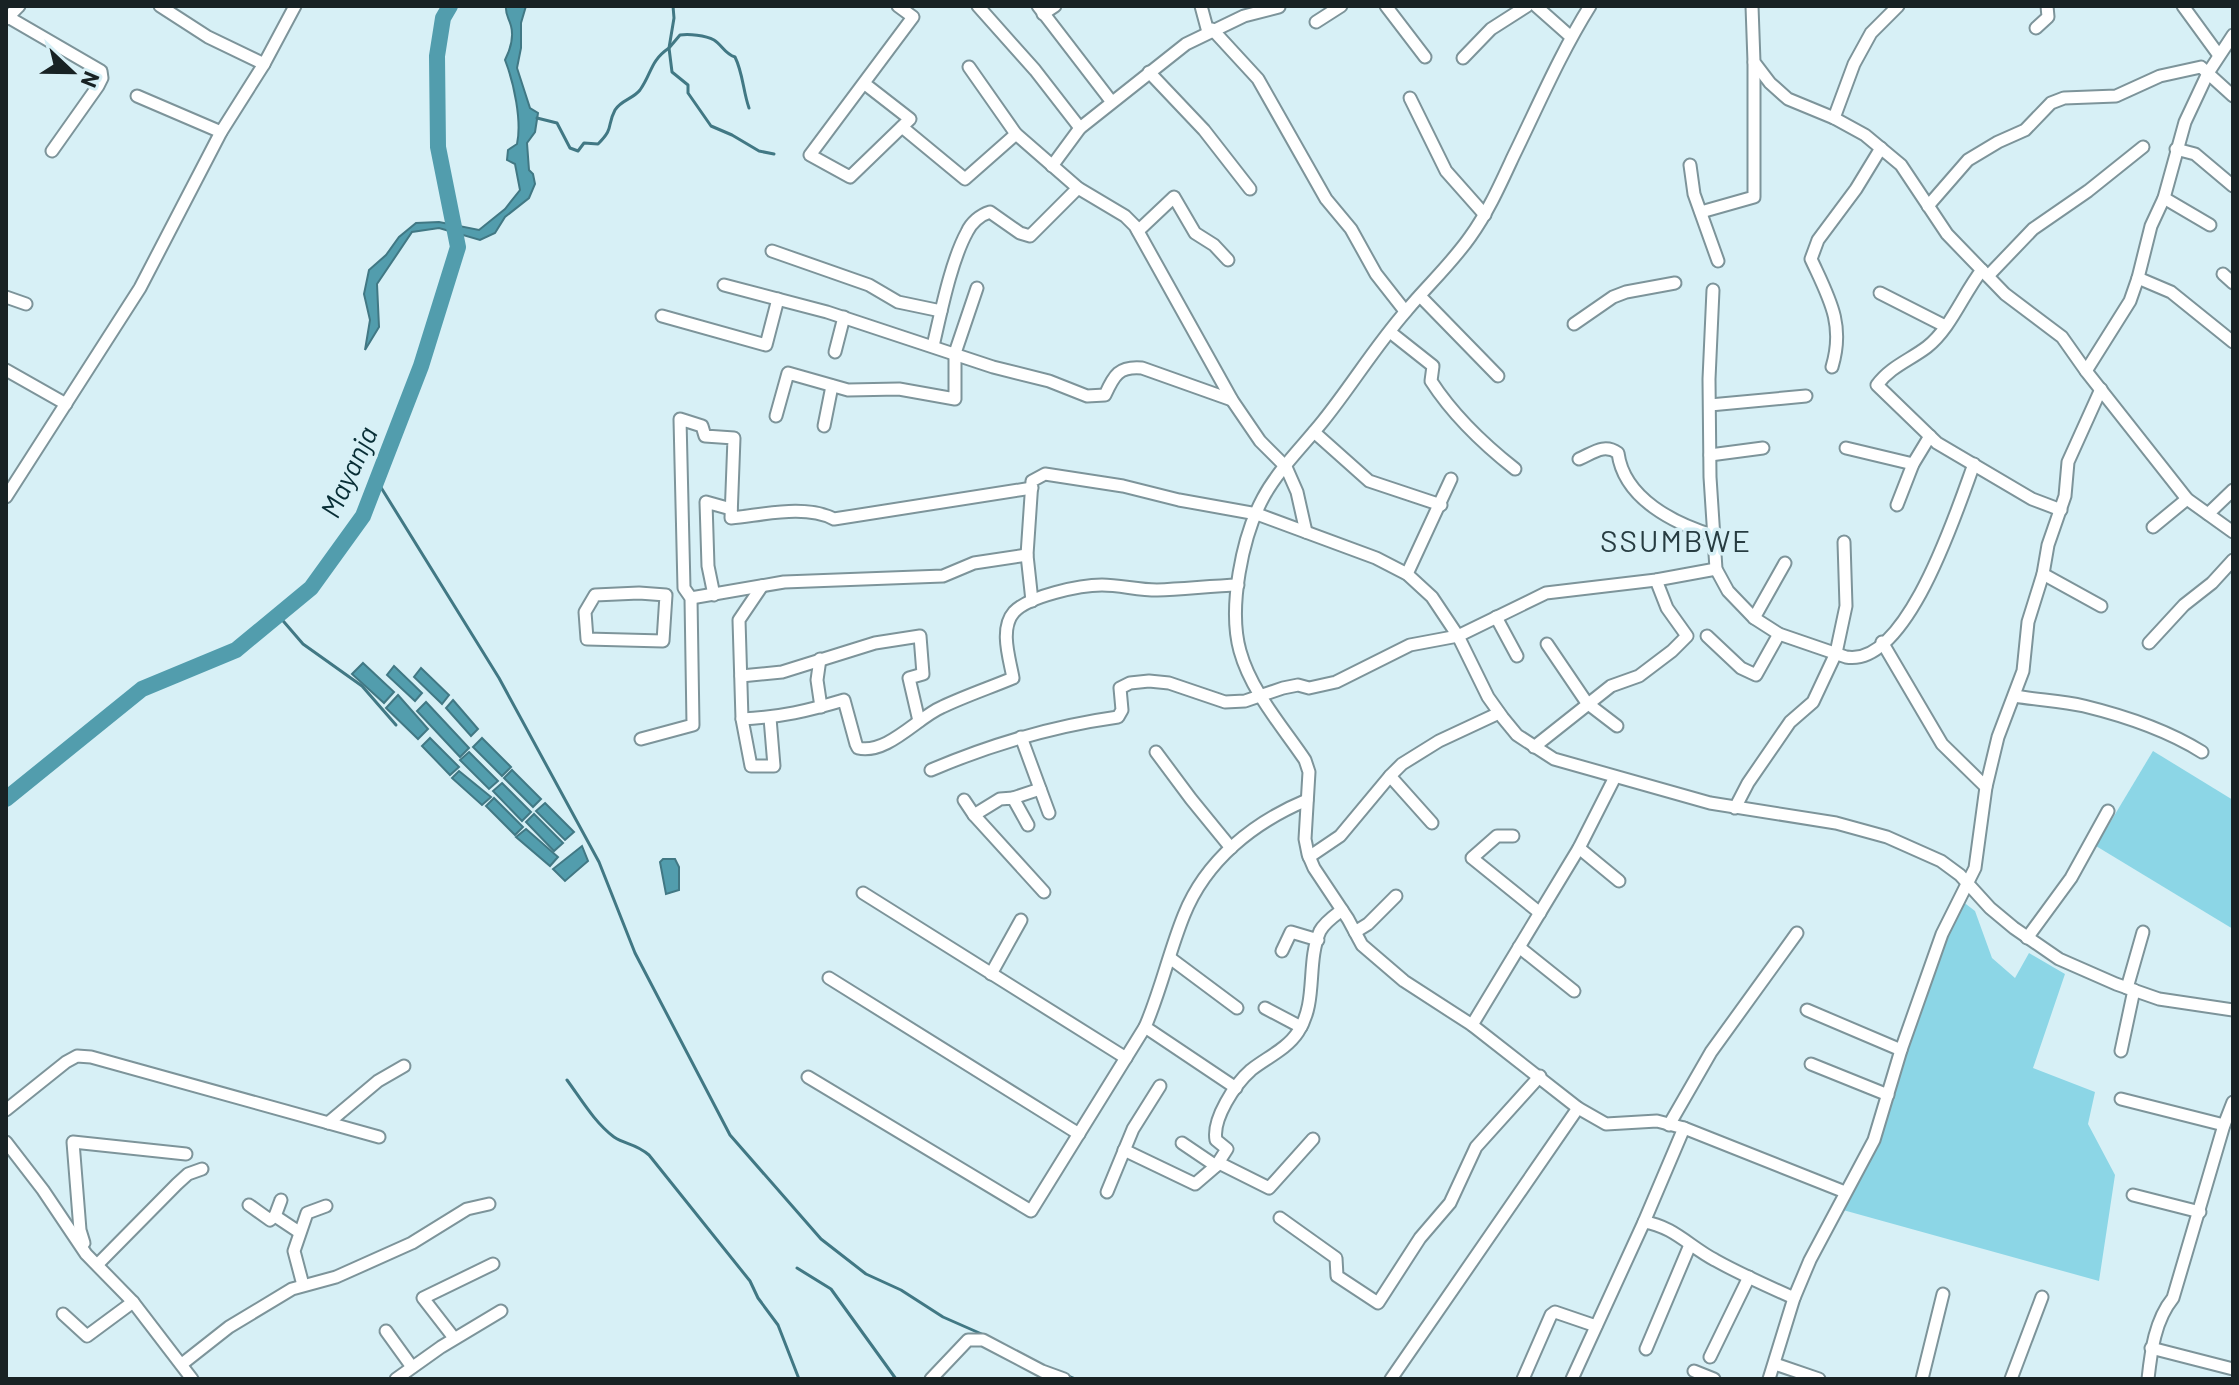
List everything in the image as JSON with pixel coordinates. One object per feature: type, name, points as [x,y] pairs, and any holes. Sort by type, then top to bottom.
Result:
[{"type":"street","points":[[19,6],[7,18],[101,71],[98,86],[52,151]]},
{"type":"street","points":[[160,6],[208,37],[264,64]]},
{"type":"street","points":[[6,497],[140,288],[221,132],[264,64],[295,6]]},
{"type":"street","points":[[865,84],[910,119],[850,177],[810,155],[913,17],[898,6]]},
{"type":"street","points":[[978,6],[1035,70],[1080,128]]},
{"type":"street","points":[[1055,6],[1040,10],[1111,101]]},
{"type":"street","points":[[1201,6],[1210,31],[1258,79],[1326,199],[1351,229],[1376,274],[1405,311]]},
{"type":"street","points":[[1316,22],[1341,6]]},
{"type":"street","points":[[1386,6],[1425,57]]},
{"type":"street","points":[[1463,58],[1491,29],[1527,6]]},
{"type":"street","points":[[1536,6],[1571,37]]},
{"type":"street","points":[[1590,6],[1571,37],[1485,215],[1453,261],[1405,311],[1273,482],[1257,514],[1243,556],[1235,615],[1237,640],[1251,680],[1305,760],[1309,772],[1305,839],[1309,857],[1362,945],[1404,981],[1472,1025],[1578,1108],[1606,1124],[1657,1121],[1684,1128],[1845,1192]]},
{"type":"street","points":[[1701,212],[1754,197],[1752,9],[1739,6]]},
{"type":"street","points":[[1834,118],[1854,64],[1871,33],[1898,6]]},
{"type":"street","points":[[2036,28],[2048,17],[2047,6]]},
{"type":"street","points":[[2183,6],[2218,54]]},
{"type":"street","points":[[1052,166],[1080,128],[1186,44],[1246,10],[1279,7]]},
{"type":"street","points":[[2086,371],[2130,301],[2151,226],[2164,198],[2176,149],[2208,73],[2233,35]]},
{"type":"street","points":[[1754,62],[1788,99],[1865,135],[1901,165],[1947,234],[2005,294],[2062,337],[2187,499],[2233,532]]},
{"type":"street","points":[[969,67],[1016,134],[1078,188],[1125,216],[1138,231],[1232,400],[1260,441],[1286,467],[1297,492],[1306,532]]},
{"type":"street","points":[[1928,206],[1968,160],[2025,130],[2051,103],[2064,98],[2116,96],[2160,76],[2201,67],[2233,96]]},
{"type":"street","points":[[1149,72],[1204,130],[1250,189]]},
{"type":"street","points":[[137,96],[221,132]]},
{"type":"street","points":[[1410,98],[1446,171],[1485,215]]},
{"type":"street","points":[[902,127],[965,179],[1016,134]]},
{"type":"street","points":[[2061,510],[2032,499],[1937,443],[1877,385],[1906,359],[1927,347],[1985,273],[2033,229],[2088,191],[2143,147]]},
{"type":"street","points":[[1832,367],[1839,345],[1835,311],[1811,259],[1818,240],[1856,189],[1881,148]]},
{"type":"street","points":[[2176,149],[2195,154],[2233,186]]},
{"type":"street","points":[[1690,165],[1694,194],[1718,261]]},
{"type":"street","points":[[933,346],[967,232],[974,222],[990,212],[1020,233],[1030,236],[1078,188]]},
{"type":"street","points":[[1138,231],[1174,197],[1195,233],[1214,245],[1228,260]]},
{"type":"street","points":[[2164,198],[2210,225]]},
{"type":"street","points":[[772,251],[869,285],[898,302],[941,311]]},
{"type":"street","points":[[2223,274],[2233,283]]},
{"type":"street","points":[[2138,278],[2171,292],[2233,342]]},
{"type":"street","points":[[1574,324],[1613,297],[1675,283]]},
{"type":"street","points":[[724,285],[844,317],[993,367],[1049,381],[1087,396],[1105,395],[1119,371],[1128,367],[1142,368],[1232,400]]},
{"type":"street","points":[[776,416],[788,373],[848,390],[899,389],[955,399],[955,353],[977,288]]},
{"type":"street","points":[[1713,290],[1710,455],[1716,569],[1728,591],[1754,618],[1779,634],[1857,659],[1865,657],[1902,626],[1913,607],[1944,546],[1974,464]]},
{"type":"street","points":[[1880,293],[1945,326]]},
{"type":"street","points":[[1420,296],[1498,376]]},
{"type":"street","points":[[6,297],[26,304]]},
{"type":"street","points":[[662,316],[766,345],[778,299]]},
{"type":"street","points":[[835,352],[844,317]]},
{"type":"street","points":[[1390,332],[1433,366],[1431,381],[1437,390],[1481,442],[1515,469]]},
{"type":"street","points":[[6,370],[66,404]]},
{"type":"street","points":[[824,426],[832,386]]},
{"type":"street","points":[[1769,1379],[1794,1298],[1810,1260],[1874,1140],[1901,1050],[1948,916],[1969,884],[1978,852],[1986,787],[1998,737],[2027,655],[2028,622],[2043,574],[2048,545],[2061,510],[2068,462],[2101,389]]},
{"type":"street","points":[[1710,405],[1806,396]]},
{"type":"street","points":[[641,739],[693,725],[691,598],[684,588],[680,419],[702,426],[705,436],[734,438],[731,518],[805,512],[834,519],[1032,488]]},
{"type":"street","points":[[1314,432],[1369,481],[1441,505]]},
{"type":"street","points":[[1897,505],[1913,464],[1930,436]]},
{"type":"street","points":[[1579,459],[1603,447],[1611,448],[1618,453],[1627,481],[1660,512],[1679,524],[1715,536]]},
{"type":"street","points":[[1710,455],[1763,448]]},
{"type":"street","points":[[1846,448],[1913,464]]},
{"type":"street","points":[[1032,601],[1027,555],[1032,481],[1045,474],[1123,486],[1257,514],[1376,558],[1407,574],[1432,597],[1458,636],[1499,713],[1517,735],[1554,759],[1735,808],[1868,831],[1941,861],[1969,884],[1990,908],[2059,959],[2130,989],[2184,1004],[2233,1010]]},
{"type":"street","points":[[1407,574],[1451,479]]},
{"type":"street","points":[[2208,514],[2233,490]]},
{"type":"street","points":[[2153,527],[2187,499]]},
{"type":"street","points":[[714,595],[708,566],[706,502],[731,509]]},
{"type":"street","points":[[1735,808],[1748,783],[1790,722],[1813,702],[1836,653],[1846,606],[1844,542]]},
{"type":"street","points":[[691,598],[824,579],[943,576],[974,563],[1027,555]]},
{"type":"street","points":[[2149,643],[2184,605],[2212,583],[2233,560]]},
{"type":"street","points":[[1754,618],[1785,563]]},
{"type":"street","points":[[931,770],[981,748],[1084,722],[1118,717],[1122,710],[1120,688],[1130,683],[1169,683],[1225,702],[1245,701],[1283,688],[1298,685],[1309,688],[1336,682],[1410,645],[1458,636],[1546,593],[1656,580],[1716,569]]},
{"type":"street","points":[[2043,574],[2101,606]]},
{"type":"street","points":[[1534,747],[1587,703],[1611,686],[1639,676],[1687,636],[1667,608],[1656,580]]},
{"type":"street","points":[[742,719],[816,710],[844,700],[856,744],[858,748],[866,750],[906,732],[941,707],[1013,678],[1006,641],[1008,625],[1013,613],[1032,601],[1079,588],[1104,585],[1156,590],[1238,585]]},
{"type":"street","points":[[762,586],[739,620],[742,719],[751,766],[774,766],[770,718]]},
{"type":"street","points":[[595,595],[612,595],[666,595],[663,641],[587,639],[585,612],[595,595]]},
{"type":"street","points":[[1496,617],[1517,656]]},
{"type":"street","points":[[1707,636],[1741,668],[1756,675],[1779,634]]},
{"type":"street","points":[[741,676],[782,672],[875,643],[920,636],[923,674],[909,678],[919,721]]},
{"type":"street","points":[[1882,642],[1942,744],[1986,787]]},
{"type":"street","points":[[1547,644],[1587,703],[1617,726]]},
{"type":"street","points":[[820,659],[817,680],[821,707]]},
{"type":"street","points":[[2015,696],[2084,706],[2167,732],[2202,752]]},
{"type":"street","points":[[1309,857],[1340,836],[1390,776],[1415,755],[1499,713]]},
{"type":"street","points":[[1021,737],[1049,813]]},
{"type":"street","points":[[1156,752],[1231,848]]},
{"type":"street","points":[[1390,776],[1432,823]]},
{"type":"street","points":[[1472,1025],[1579,848],[1615,777]]},
{"type":"street","points":[[974,815],[1000,799],[1040,789]]},
{"type":"street","points":[[1013,798],[1028,825]]},
{"type":"street","points":[[964,800],[1044,892]]},
{"type":"street","points":[[808,1077],[1031,1211],[1145,1027],[1197,886],[1231,848],[1277,812],[1307,800]]},
{"type":"street","points":[[2027,938],[2071,878],[2108,811]]},
{"type":"street","points":[[1513,836],[1497,836],[1472,858],[1540,913]]},
{"type":"street","points":[[1579,848],[1619,881]]},
{"type":"street","points":[[863,893],[1126,1058]]},
{"type":"street","points":[[1355,932],[1368,924],[1396,896]]},
{"type":"street","points":[[1124,1150],[1195,1184],[1218,1164],[1227,1149],[1216,1140],[1217,1123],[1249,1071],[1295,1036],[1307,1017],[1318,940],[1326,922],[1342,910]]},
{"type":"street","points":[[991,974],[1021,920]]},
{"type":"street","points":[[1282,951],[1291,932],[1318,940]]},
{"type":"street","points":[[2121,1051],[2130,989],[2143,932]]},
{"type":"street","points":[[1669,1125],[1711,1052],[1797,933]]},
{"type":"street","points":[[1519,947],[1574,991]]},
{"type":"street","points":[[1170,958],[1237,1008]]},
{"type":"street","points":[[829,978],[1079,1134]]},
{"type":"street","points":[[1265,1008],[1301,1027]]},
{"type":"street","points":[[1807,1010],[1901,1050]]},
{"type":"street","points":[[1145,1027],[1236,1088]]},
{"type":"street","points":[[6,1110],[66,1062],[77,1056],[91,1057],[379,1137]]},
{"type":"street","points":[[1811,1064],[1888,1095]]},
{"type":"street","points":[[328,1123],[378,1081],[404,1066]]},
{"type":"street","points":[[1280,1218],[1336,1258],[1337,1276],[1378,1303],[1420,1238],[1450,1203],[1476,1147],[1540,1076]]},
{"type":"street","points":[[1107,1192],[1133,1129],[1160,1086]]},
{"type":"street","points":[[2121,1099],[2224,1125]]},
{"type":"street","points":[[2148,1379],[2151,1348],[2165,1309],[2173,1298],[2233,1102]]},
{"type":"street","points":[[1391,1379],[1578,1108]]},
{"type":"street","points":[[1572,1379],[1684,1128]]},
{"type":"street","points":[[1182,1143],[1269,1188],[1313,1139]]},
{"type":"street","points":[[6,1142],[86,1254],[133,1302],[192,1379]]},
{"type":"street","points":[[86,1254],[80,1230],[73,1142],[186,1154]]},
{"type":"street","points":[[98,1264],[177,1184],[188,1174],[202,1169]]},
{"type":"street","points":[[2133,1195],[2200,1212]]},
{"type":"street","points":[[249,1205],[270,1220],[275,1216],[281,1200]]},
{"type":"street","points":[[182,1364],[229,1327],[292,1289],[336,1277],[412,1243],[467,1209],[489,1204]]},
{"type":"street","points":[[303,1285],[294,1251],[299,1232],[307,1213],[326,1206]]},
{"type":"street","points":[[275,1216],[299,1232]]},
{"type":"street","points":[[1644,1222],[1672,1230],[1715,1261],[1794,1298]]},
{"type":"street","points":[[1646,1349],[1690,1245]]},
{"type":"street","points":[[454,1338],[423,1298],[493,1264]]},
{"type":"street","points":[[1710,1357],[1749,1277]]},
{"type":"street","points":[[1922,1379],[1943,1294]]},
{"type":"street","points":[[2011,1379],[2042,1297]]},
{"type":"street","points":[[63,1314],[87,1336],[133,1302]]},
{"type":"street","points":[[396,1379],[454,1338],[501,1311]]},
{"type":"street","points":[[1523,1379],[1555,1312],[1596,1326]]},
{"type":"street","points":[[386,1331],[412,1367]]},
{"type":"street","points":[[931,1379],[968,1340],[975,1339],[1064,1379]]},
{"type":"street","points":[[2151,1348],[2233,1369]]},
{"type":"street","points":[[1775,1364],[1819,1379]]},
{"type":"street","points":[[1694,1371],[1714,1379]]},
{"type":"shaded area","points":[[506,6],[526,6],[521,23],[517,68],[530,108],[538,113],[535,132],[527,143],[529,170],[535,184],[529,198],[505,217],[495,233],[480,240],[439,228],[412,232],[377,284],[379,327],[365,350],[370,320],[364,294],[369,270],[386,255],[399,237],[416,223],[439,222],[479,230],[505,209],[520,190],[515,164],[507,160],[508,150],[517,144],[518,113],[505,60],[512,35]]},
{"type":"shaded area","points":[[363,663],[394,692],[384,703],[352,674]]},
{"type":"shaded area","points":[[394,666],[422,693],[415,701],[387,675]]},
{"type":"shaded area","points":[[421,668],[449,695],[442,704],[414,677]]},
{"type":"shaded area","points":[[398,695],[428,729],[418,739],[386,708]]},
{"type":"shaded area","points":[[453,700],[478,729],[471,736],[446,708]]},
{"type":"shaded area","points":[[426,702],[469,748],[460,757],[417,711]]},
{"type":"shaded area","points":[[430,738],[459,767],[450,775],[422,746]]},
{"type":"shaded area","points":[[482,738],[511,767],[502,776],[473,747]]},
{"type":"shaded area","points":[[2153,751],[2233,800],[2233,929],[2096,846]]},
{"type":"shaded area","points":[[469,752],[498,781],[489,789],[460,760]]},
{"type":"shaded area","points":[[512,770],[541,799],[533,807],[504,778]]},
{"type":"shaded area","points":[[459,771],[491,797],[482,805],[452,778]]},
{"type":"shaded area","points":[[502,783],[531,812],[522,821],[493,791]]},
{"type":"shaded area","points":[[494,798],[523,827],[515,835],[486,806]]},
{"type":"shaded area","points":[[545,803],[574,832],[565,840],[536,811]]},
{"type":"shaded area","points":[[534,814],[563,843],[554,851],[526,822]]},
{"type":"shaded area","points":[[526,829],[558,857],[550,866],[516,837]]},
{"type":"shaded area","points":[[582,846],[588,861],[565,881],[553,869]]},
{"type":"shaded area","points":[[675,859],[679,867],[679,890],[666,894],[660,862]]},
{"type":"shaded area","points":[[1962,901],[1975,911],[1992,958],[2015,978],[2029,953],[2065,974],[2033,1068],[2095,1092],[2088,1124],[2115,1175],[2099,1281],[1843,1210]]},
{"type":"waterway","name":"Mayanja","points":[[6,799],[142,689],[236,650],[311,588],[363,516],[421,366],[458,247],[438,147],[437,56],[443,18],[450,6]]},
{"type":"waterway","points":[[537,118],[557,123],[570,148],[578,151],[584,143],[598,144],[608,130],[615,110],[640,90],[655,63],[669,48],[673,6]]},
{"type":"waterway","points":[[749,108],[735,57],[710,38],[680,35],[669,48],[672,72],[688,85],[688,93],[711,126],[759,151],[774,154]]},
{"type":"waterway","points":[[377,481],[499,678],[599,862],[635,953],[730,1135],[821,1239],[866,1274],[901,1290],[943,1317],[993,1339]]},
{"type":"waterway","points":[[278,615],[303,644],[362,686],[396,725]]},
{"type":"waterway","points":[[567,1080],[607,1131],[649,1155],[750,1281],[778,1325],[799,1379]]},
{"type":"waterway","points":[[797,1268],[831,1289],[896,1379]]},
{"type":"waterway","points":[[1053,1370],[1075,1379]]},
{"type":"district","name":"SSUMBWE","points":[[1676,542]]}]
